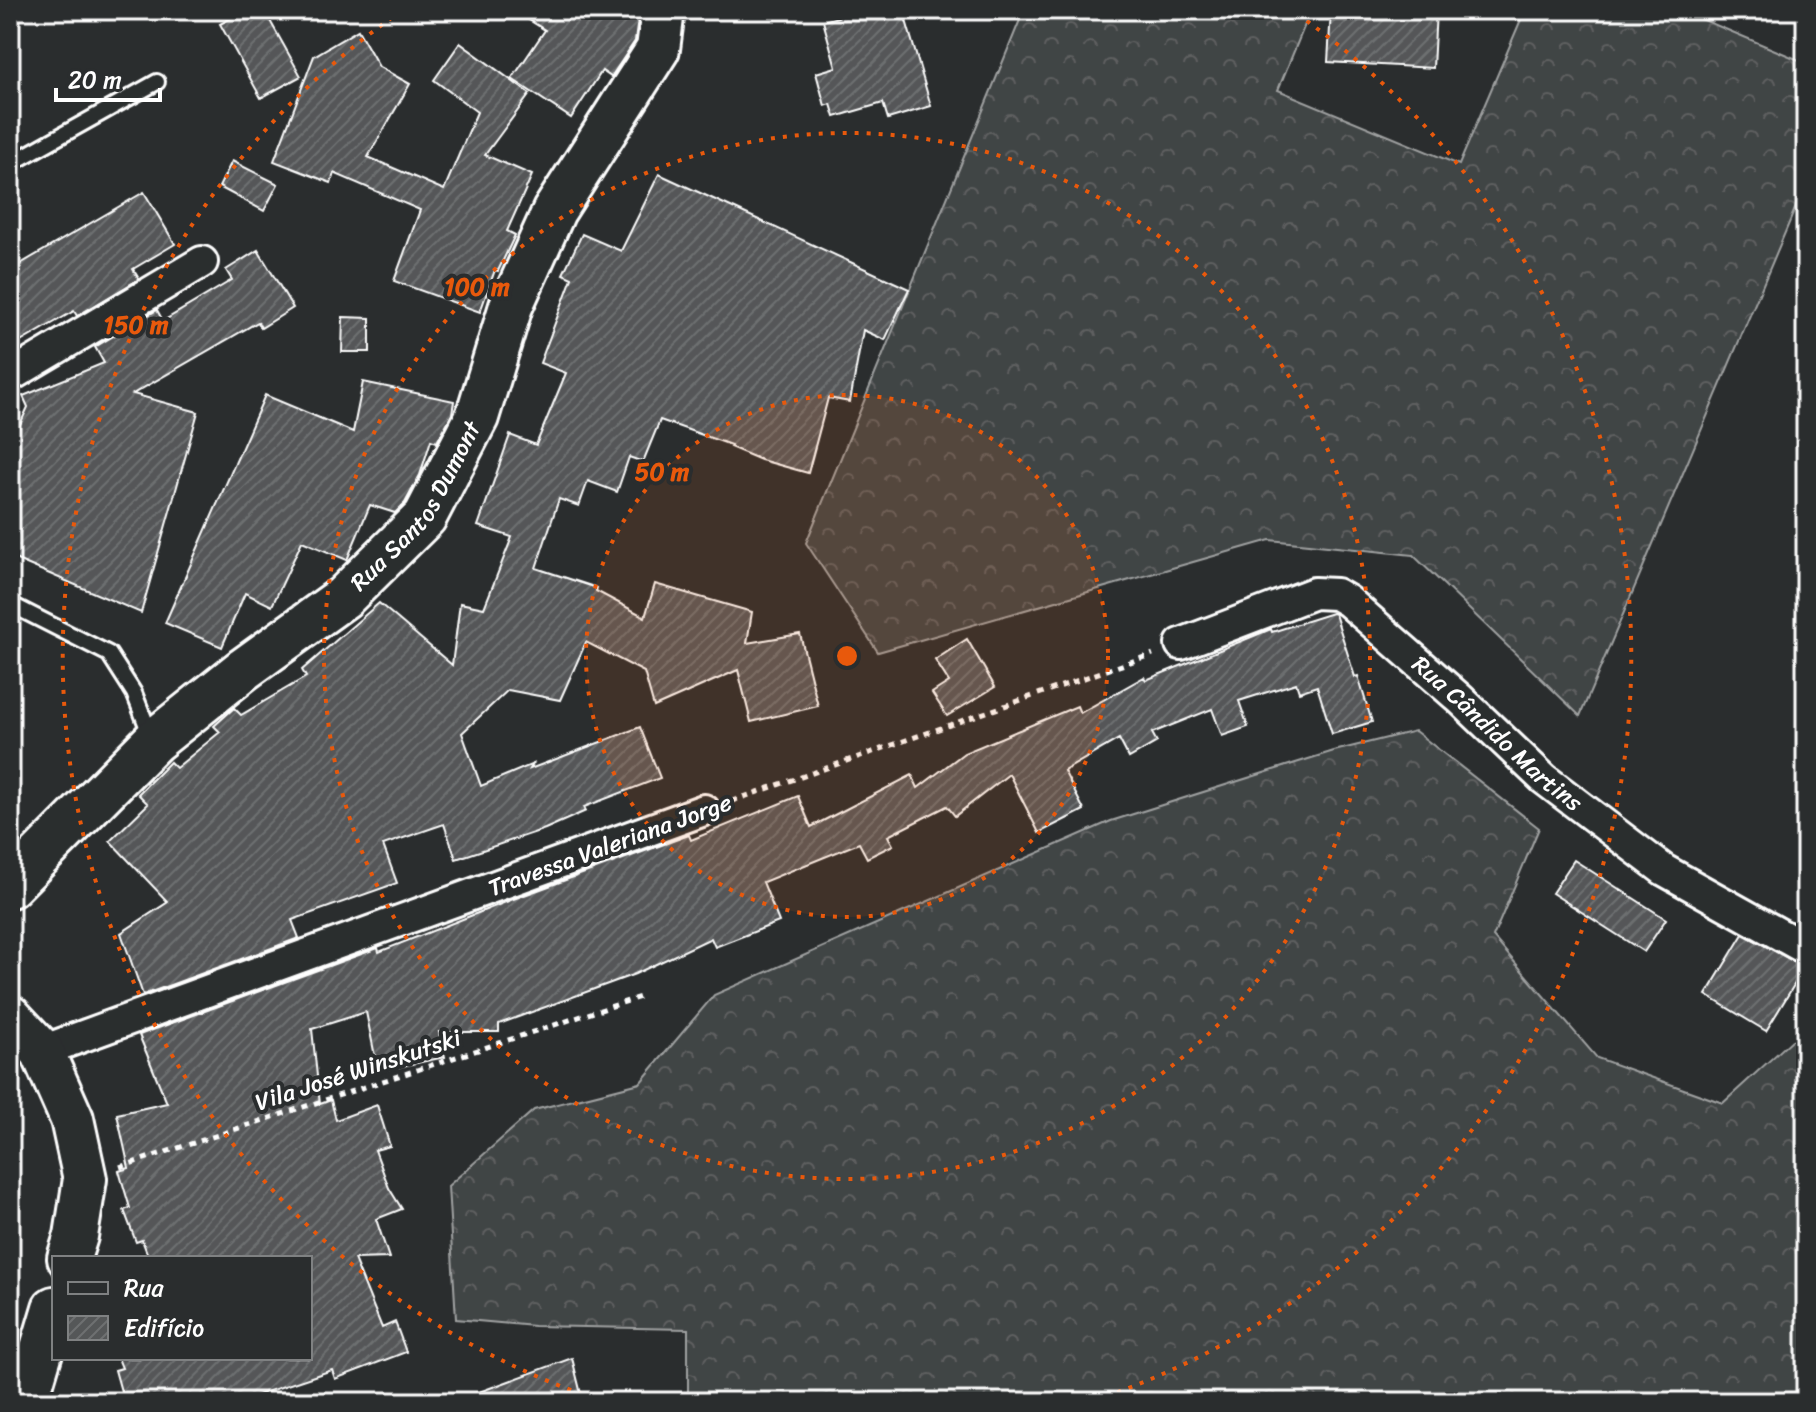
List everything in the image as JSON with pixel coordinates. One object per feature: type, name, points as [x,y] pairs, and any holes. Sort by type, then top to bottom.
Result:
[{"type":"main road","name":"Rua Santos Dumont","points":[[10,886],[154,741],[244,669],[344,597],[425,517],[477,417],[511,306],[554,211],[658,49],[663,10]]},
{"type":"main road","points":[[10,1017],[42,1051],[72,1119],[85,1179],[70,1256]]},
{"type":"main road","points":[[26,1402],[52,1315]]},
{"type":"street","points":[[10,376],[202,262]]},
{"type":"street","name":"Rua Cândido Martins","points":[[1181,644],[1314,593],[1336,594],[1348,601],[1460,699],[1544,779],[1664,870],[1806,949]]},
{"type":"street","name":"Travessa Valeriana Jorge","points":[[42,1051],[704,810]]},
{"type":"lane","points":[[10,164],[157,82]]},
{"type":"lane","points":[[10,604],[109,654],[134,693],[154,741]]},
{"type":"path","name":"Travessa Valeriana Jorge","points":[[704,810],[1181,644]]},
{"type":"path","name":"Vila José Winskutski","points":[[85,1179],[643,996]]},
{"type":"green space","points":[[1024,10],[1311,10],[1278,90],[1459,165],[1525,10],[1680,10],[1806,63],[1806,183],[1580,716],[1413,555],[1270,540],[878,652],[806,543]]},
{"type":"green space","points":[[1415,731],[1539,828],[1493,937],[1597,1058],[1723,1103],[1792,1040],[1806,1040],[1806,1402],[688,1402],[688,1329],[534,1326],[456,1319],[448,1186],[534,1110],[640,1083],[714,995],[1111,821],[1334,751]]},
{"type":"building","points":[[246,10],[264,10],[301,76],[261,98],[220,24]]},
{"type":"building","points":[[513,10],[639,12],[635,41],[611,77],[602,71],[571,118],[512,79],[545,30]]},
{"type":"building","points":[[836,10],[903,10],[931,106],[888,119],[883,103],[835,117],[831,104],[825,106],[816,73],[836,67],[823,21],[838,17]]},
{"type":"building","points":[[1331,10],[1436,10],[1433,68],[1328,62]]},
{"type":"building","points":[[358,30],[379,67],[410,84],[368,157],[444,190],[477,112],[434,80],[460,43],[530,94],[485,155],[532,175],[507,231],[515,235],[498,271],[495,270],[480,312],[394,281],[420,210],[334,173],[331,183],[274,161],[314,56]]},
{"type":"building","points":[[232,161],[278,184],[264,211],[219,187]]},
{"type":"building","points":[[659,174],[909,289],[885,340],[863,330],[850,402],[828,398],[808,473],[761,460],[731,445],[660,420],[643,462],[629,457],[617,492],[588,481],[579,506],[559,499],[536,568],[597,588],[596,591],[645,617],[655,584],[752,612],[747,643],[800,634],[818,706],[751,722],[738,670],[654,707],[644,672],[586,642],[560,700],[508,690],[462,733],[481,786],[533,764],[530,769],[640,727],[660,778],[584,807],[586,811],[545,829],[456,859],[444,824],[383,845],[397,883],[292,920],[299,938],[143,995],[121,933],[168,902],[110,841],[148,804],[138,794],[170,762],[176,768],[220,732],[214,726],[234,708],[241,715],[306,677],[302,670],[379,603],[452,665],[460,603],[484,608],[512,537],[478,526],[510,435],[536,445],[566,373],[540,363],[572,278],[563,274],[582,234],[621,251]]},
{"type":"building","points":[[144,192],[175,244],[133,269],[139,279],[77,316],[74,311],[10,348],[10,270]]},
{"type":"building","points":[[258,250],[293,308],[261,328],[258,322],[133,394],[198,412],[141,613],[10,557],[10,446],[28,407],[23,396],[104,363],[95,347],[157,310],[163,321],[232,280],[226,270]]},
{"type":"building","points":[[343,317],[370,318],[370,352],[342,352]]},
{"type":"building","points":[[363,382],[454,401],[452,414],[437,442],[431,440],[420,475],[405,503],[395,513],[370,505],[347,560],[302,541],[272,606],[245,593],[222,647],[165,623],[265,395],[353,432]]},
{"type":"building","points":[[1335,614],[1372,722],[1332,734],[1317,686],[1299,692],[1296,683],[1239,701],[1248,727],[1222,736],[1212,709],[1152,733],[1157,742],[1129,758],[1119,739],[1064,771],[1084,810],[1039,833],[1009,774],[955,816],[947,806],[888,836],[893,845],[867,858],[859,843],[763,882],[779,922],[715,947],[711,938],[635,974],[499,1024],[499,1032],[439,1032],[445,1057],[378,1071],[366,1012],[312,1029],[320,1104],[331,1100],[336,1120],[377,1105],[390,1146],[375,1150],[389,1188],[402,1209],[376,1219],[389,1258],[354,1259],[382,1328],[395,1322],[406,1352],[335,1379],[332,1370],[236,1402],[124,1402],[115,1370],[122,1368],[119,1360],[312,1360],[312,1256],[148,1256],[142,1240],[136,1242],[124,1210],[130,1208],[119,1171],[129,1168],[117,1114],[167,1103],[139,1035],[378,948],[379,952],[689,835],[691,840],[798,796],[811,827],[912,775],[918,788],[964,753],[1077,706],[1080,713],[1144,677],[1146,680],[1271,629],[1272,632]]},
{"type":"building","points":[[967,639],[995,687],[947,716],[932,693],[949,682],[935,660]]},
{"type":"building","points":[[1574,860],[1666,919],[1644,952],[1552,893]]},
{"type":"building","points":[[1743,934],[1805,967],[1766,1031],[1706,995]]},
{"type":"building","points":[[572,1358],[583,1402],[460,1402],[460,1399]]}]
